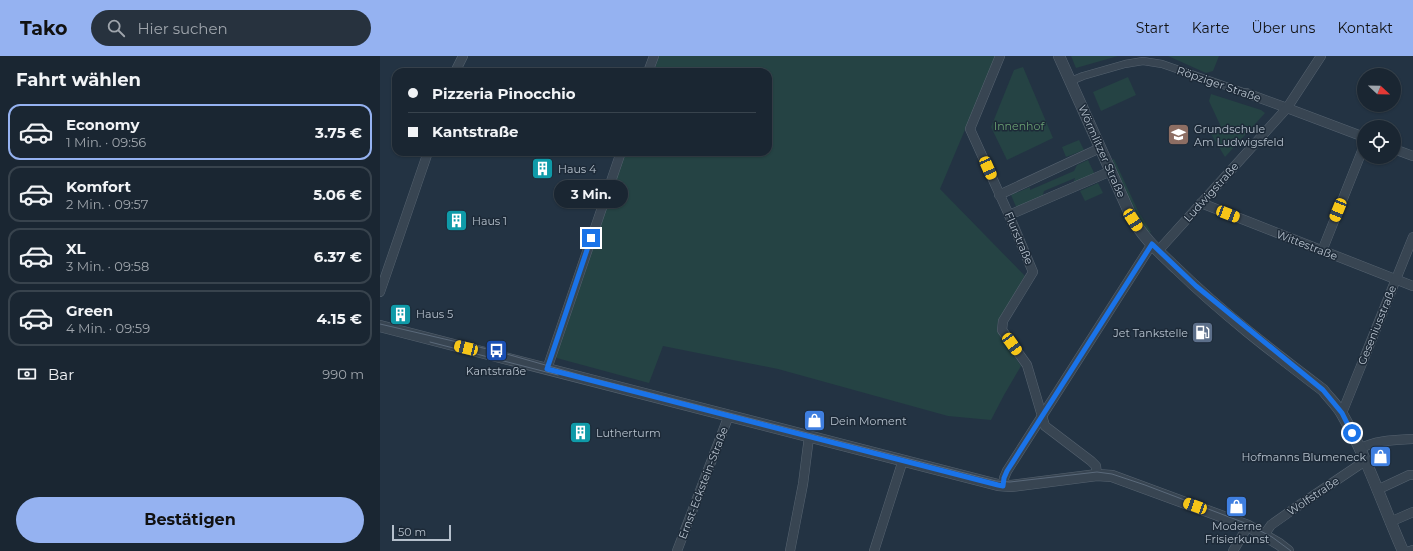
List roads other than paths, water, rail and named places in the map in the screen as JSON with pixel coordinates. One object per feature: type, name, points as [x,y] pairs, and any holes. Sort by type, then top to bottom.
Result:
[{"type":"street","points":[[457,68],[463,56]]},
{"type":"street","points":[[650,68],[654,56]]},
{"type":"street","name":"Flurstraße","points":[[1000,56],[970,129],[1033,272],[1003,321],[1002,330],[1027,364],[1042,415]]},
{"type":"street","name":"Wörmlitzer Straße","points":[[1059,56],[1133,220],[1139,229],[1155,247],[1201,292],[1323,390],[1342,413],[1365,462],[1403,551]]},
{"type":"street","name":"Ludwigstraße","points":[[1003,486],[1006,474],[1042,415],[1155,247],[1200,203],[1287,108],[1321,56]]},
{"type":"street","name":"Röpziger Straße","points":[[1071,81],[1125,64],[1144,61],[1162,64],[1287,108],[1357,135]]},
{"type":"street","points":[[999,195],[1100,148]]},
{"type":"street","points":[[1401,152],[1413,156]]},
{"type":"street","points":[[380,292],[427,156]]},
{"type":"street","points":[[547,369],[620,156]]},
{"type":"street","points":[[1322,251],[1357,164]]},
{"type":"street","points":[[1009,215],[1111,171]]},
{"type":"street","name":"Wittestraße","points":[[1200,203],[1413,286]]},
{"type":"street","name":"Geseniusstraße","points":[[1342,413],[1413,237]]},
{"type":"street","points":[[380,326],[1003,486],[1097,475],[1112,476],[1248,526],[1288,551]]},
{"type":"street","name":"Ernst-Eckstein-Straße","points":[[677,551],[728,415]]},
{"type":"street","points":[[1042,415],[1045,426],[1096,466],[1097,475]]},
{"type":"street","points":[[790,551],[803,484],[809,436]]},
{"type":"street","points":[[1359,449],[1380,441],[1413,439]]},
{"type":"street","points":[[874,551],[903,460]]},
{"type":"street","name":"Wolfstraße","points":[[1264,535],[1271,525],[1365,462]]},
{"type":"street","points":[[1377,490],[1409,475],[1413,475]]},
{"type":"street","points":[[1390,522],[1413,512]]},
{"type":"street","points":[[1232,551],[1248,526]]},
{"type":"tram line","points":[[380,324],[496,351],[584,376],[996,481],[1010,482],[1097,472],[1112,474],[1245,523],[1272,537],[1291,551]]},
{"type":"tram line","points":[[430,342],[558,375]]},
{"type":"place","name":"Grundschule Am Ludwigsfeld","points":[[1179,135]]},
{"type":"place","name":"Haus 4","points":[[542,169]]},
{"type":"place","name":"Haus 1","points":[[456,221]]},
{"type":"place","name":"Haus 5","points":[[400,314]]},
{"type":"place","name":"Jet Tankstelle","points":[[1203,333]]},
{"type":"place","name":"Kantstraße","points":[[496,351]]},
{"type":"place","name":"Dein Moment","points":[[814,421]]},
{"type":"place","name":"Lutherturm","points":[[581,433]]},
{"type":"place","name":"Hofmanns Blumeneck","points":[[1381,457]]},
{"type":"place","name":"Moderne Frisierkunst","points":[[1237,506]]},
{"type":"park label","name":"Innenhof","points":[[1019,126]]}]
